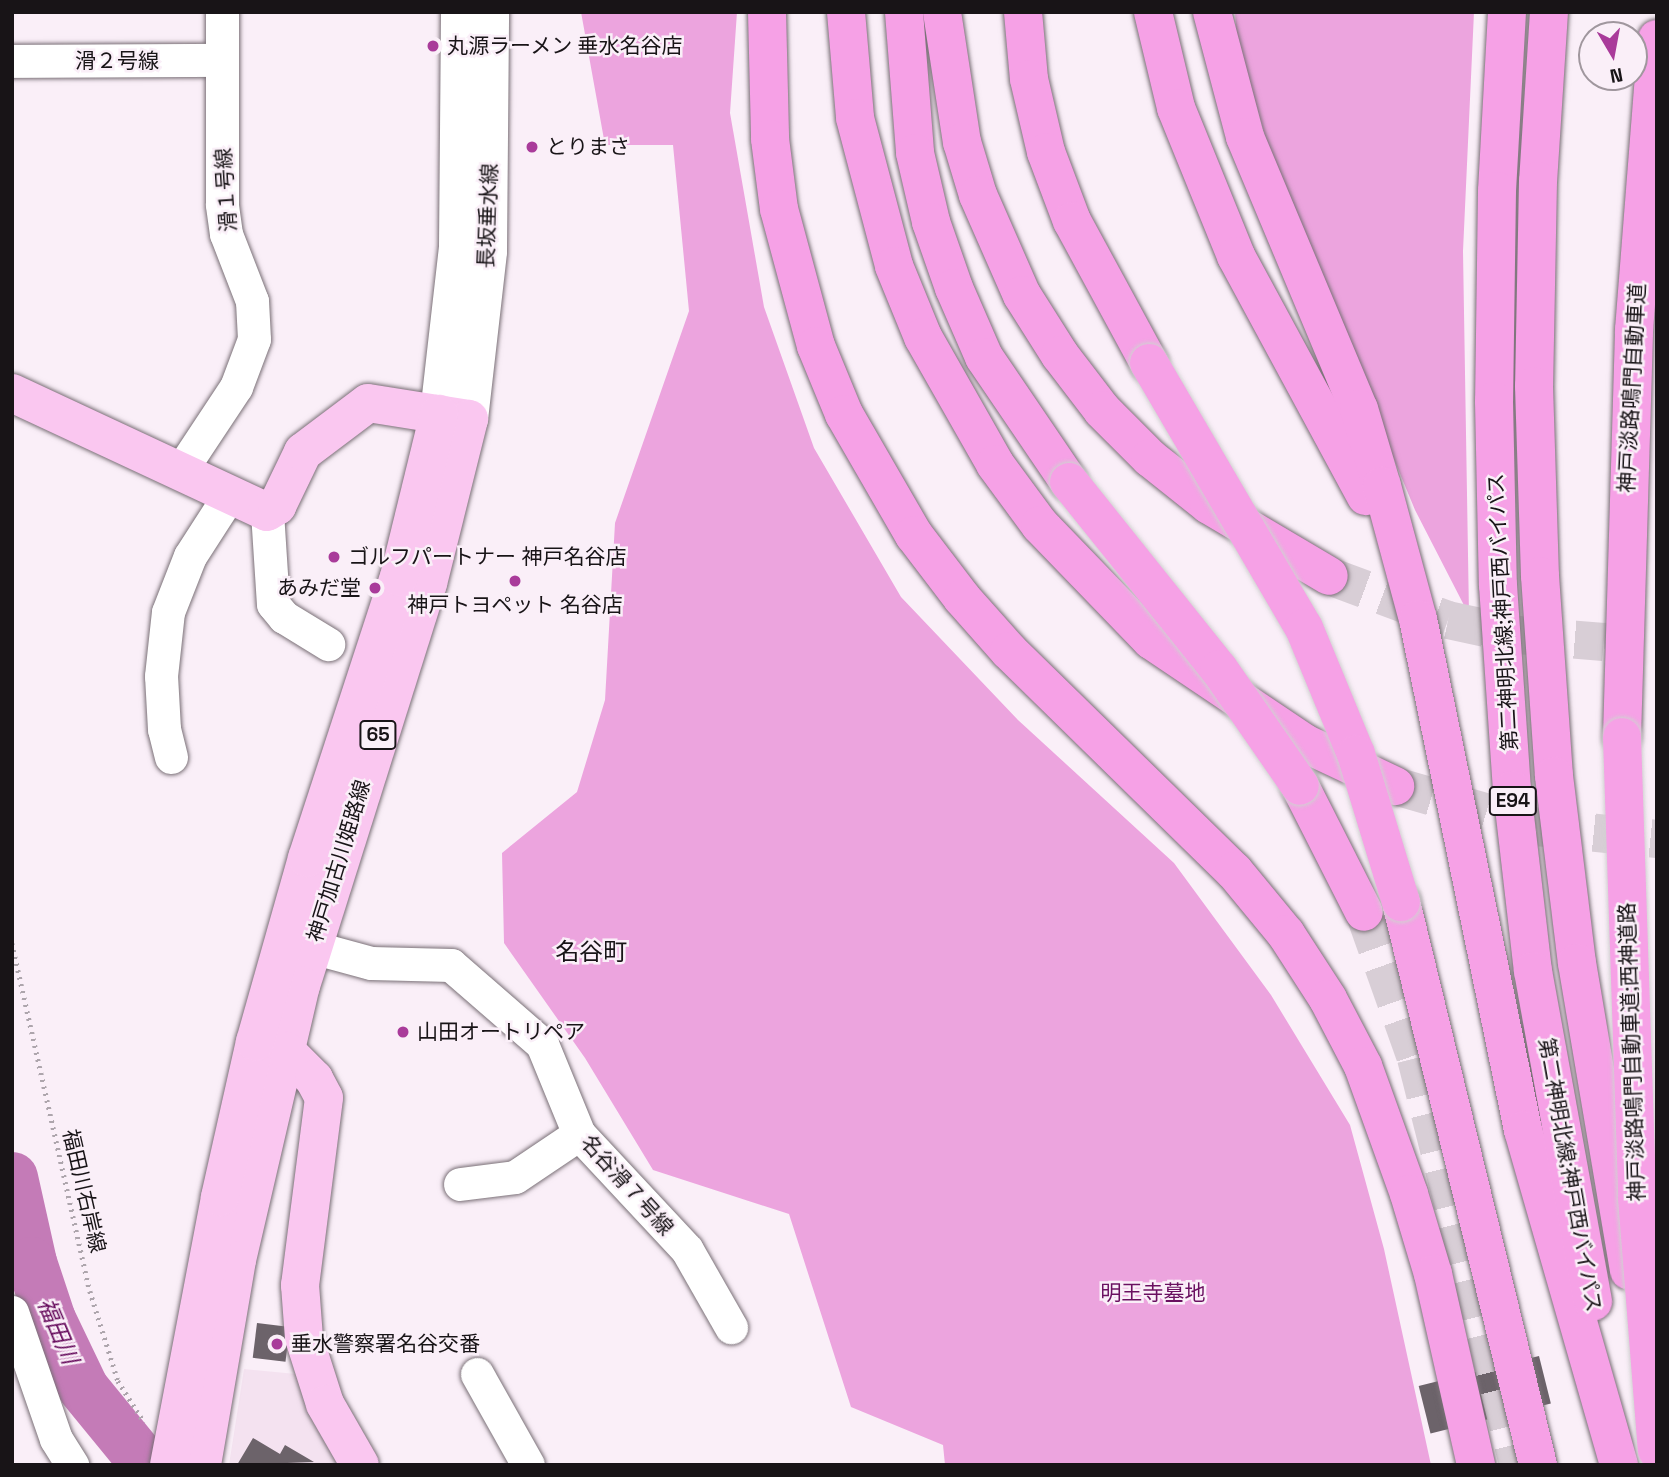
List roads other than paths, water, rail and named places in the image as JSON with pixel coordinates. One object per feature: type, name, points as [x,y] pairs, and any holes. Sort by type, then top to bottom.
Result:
[{"type":"highway","points":[[767,12],[769,125],[779,209],[816,346],[844,414],[906,524],[962,598],[1009,651],[1234,871],[1286,934],[1328,999],[1363,1066],[1402,1171],[1433,1274],[1476,1465]]},
{"type":"highway","points":[[846,12],[855,118],[894,267],[923,337],[995,464],[1066,554],[1151,640],[1304,743],[1395,786]]},
{"type":"highway","points":[[904,12],[915,153],[931,222],[954,288],[984,357],[1069,482],[1219,669],[1300,786],[1364,912]]},
{"type":"highway","points":[[942,12],[962,142],[978,195],[1022,295],[1060,355],[1102,410],[1150,458],[1209,505],[1329,576]]},
{"type":"highway","points":[[1023,12],[1029,79],[1046,152],[1072,221],[1149,363],[1304,628],[1356,754],[1401,902],[1538,1465]]},
{"type":"highway","points":[[1153,12],[1176,108],[1205,186],[1236,256],[1364,491],[1431,683]]},
{"type":"highway","points":[[1212,12],[1245,137],[1359,409],[1412,595],[1523,1130],[1619,1465]]},
{"type":"highway","name":"第二神明北線;神戸西バイパス","points":[[1507,12],[1500,128],[1494,401],[1498,585],[1512,790],[1533,971],[1558,1116],[1627,1465]]},
{"type":"highway","name":"第二神明北線;神戸西バイパス","points":[[1549,12],[1541,129],[1534,386],[1540,576],[1554,775],[1604,1131],[1657,1407]]},
{"type":"highway","name":"神戸淡路鳴門自動車道","points":[[1622,737],[1633,344],[1657,39]]},
{"type":"highway","name":"神戸淡路鳴門自動車道;西神道路","points":[[1622,737],[1637,1184],[1657,1450]]},
{"type":"main road","name":"長坂垂水線","points":[[454,416],[460,12]]},
{"type":"main road","name":"長坂垂水線","points":[[454,416],[488,251],[490,12]]},
{"type":"main road","points":[[12,393],[267,512],[277,506],[303,452],[368,403],[454,416]]},
{"type":"main road","name":"神戸加古川姫路線","points":[[271,1046],[312,947],[428,583],[454,416]]},
{"type":"main road","name":"神戸加古川姫路線","points":[[180,1463],[237,1260],[271,1046],[307,858],[454,416]]},
{"type":"main road","points":[[271,1046],[320,1087],[325,1115],[303,1263],[304,1338],[325,1404],[360,1465]]},
{"type":"street","name":"滑１号線","points":[[181,470],[236,387],[254,339],[252,300],[226,234],[222,204],[222,12]]},
{"type":"street","name":"滑２号線","points":[[12,61],[222,60]]},
{"type":"street","points":[[171,757],[164,729],[161,676],[168,612],[190,556],[230,494]]},
{"type":"street","points":[[267,512],[273,604],[284,617],[328,644]]},
{"type":"street","name":"名谷滑７号線","points":[[312,947],[371,963],[451,965],[542,1044],[579,1134],[687,1250],[731,1326]]},
{"type":"street","points":[[460,1184],[515,1177],[579,1134]]},
{"type":"street","points":[[12,1312],[56,1439],[72,1465]]},
{"type":"street","points":[[477,1374],[528,1465]]},
{"type":"waterway","name":"福田川","points":[[12,1177],[31,1262],[50,1319],[83,1388],[146,1465]]},
{"type":"tunnel","points":[[1329,576],[1448,620],[1518,635],[1604,642],[1657,638]]},
{"type":"tunnel","points":[[1395,786],[1537,827],[1657,839]]},
{"type":"tunnel","points":[[1364,912],[1416,1058],[1518,1465]]},
{"type":"place","name":"丸源ラーメン 垂水名谷店","points":[[433,46]]},
{"type":"place","name":"とりまさ","points":[[532,147]]},
{"type":"place","name":"ゴルフパートナー 神戸名谷店","points":[[334,557]]},
{"type":"place","name":"神戸トヨペット 名谷店","points":[[515,581]]},
{"type":"place","name":"あみだ堂","points":[[375,588]]},
{"type":"place","name":"山田オートリペア","points":[[403,1032]]},
{"type":"place","name":"垂水警察署名谷交番","points":[[277,1344]]},
{"type":"district","name":"名谷町","points":[[591,952]]},
{"type":"park label","name":"明王寺墓地","points":[[1153,1293]]}]
